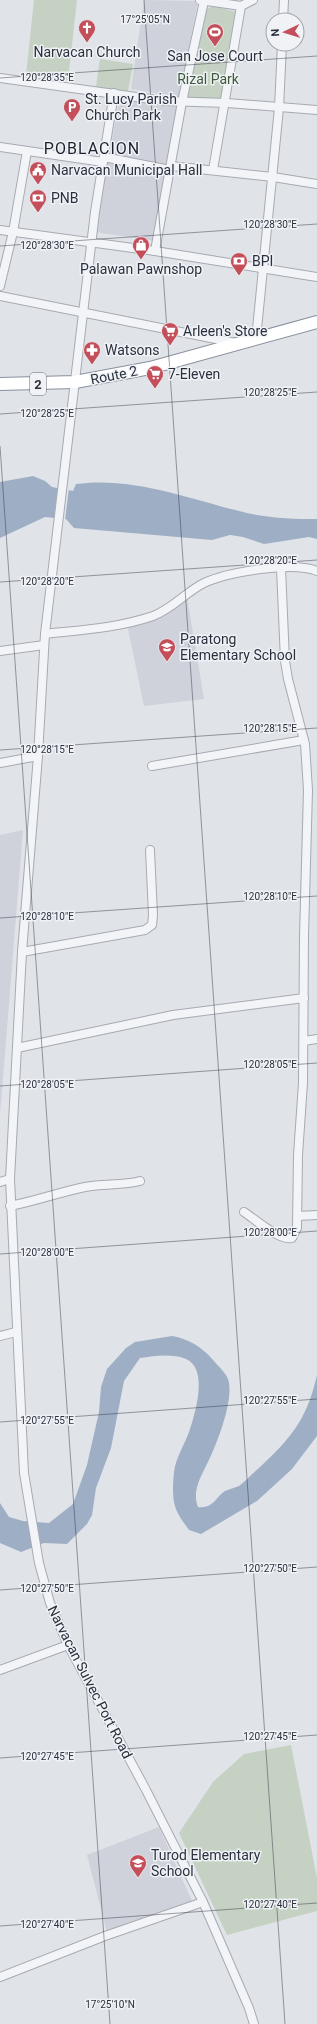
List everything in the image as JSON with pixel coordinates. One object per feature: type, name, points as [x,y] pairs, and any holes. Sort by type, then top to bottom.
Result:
[{"type":"highway","name":"Route 2","points":[[0,384],[75,382],[150,368],[317,322]]},
{"type":"street","points":[[155,251],[202,0],[241,6],[253,0]]},
{"type":"street","points":[[283,12],[284,0]]},
{"type":"street","points":[[213,170],[223,102],[241,6]]},
{"type":"street","points":[[256,339],[262,269],[273,177],[279,108],[282,52]]},
{"type":"street","points":[[0,78],[182,102],[223,102],[279,108],[317,110]]},
{"type":"street","name":"Narvacan Sulvec Port Road","points":[[114,93],[103,160],[62,485],[45,634],[38,756],[22,952],[10,1179],[10,1206],[24,1473],[36,1548],[50,1603],[68,1644],[146,1790],[203,1902],[249,2008],[254,2024]]},
{"type":"street","points":[[0,147],[170,168],[213,170],[273,177],[317,184]]},
{"type":"street","points":[[0,286],[13,232],[27,151]]},
{"type":"street","points":[[0,230],[155,251],[317,277]]},
{"type":"street","points":[[0,296],[239,344]]},
{"type":"street","points":[[45,634],[106,627],[154,615],[166,609],[205,582],[241,572],[281,568],[304,568],[317,571]]},
{"type":"street","points":[[244,1212],[266,1228],[289,1239],[294,1235],[298,1216],[298,1155],[303,1083],[304,936],[308,765],[304,740],[288,679],[285,661],[281,568]]},
{"type":"street","points":[[0,651],[44,645]]},
{"type":"street","points":[[152,766],[304,740]]},
{"type":"street","points":[[0,763],[38,756]]},
{"type":"street","points":[[22,952],[144,930],[152,924],[153,915],[150,850]]},
{"type":"street","points":[[17,1048],[173,1015],[304,998]]},
{"type":"street","points":[[304,1040],[317,1039]]},
{"type":"street","points":[[0,1182],[10,1179]]},
{"type":"street","points":[[10,1206],[91,1186],[140,1181]]},
{"type":"street","points":[[298,1216],[317,1215]]},
{"type":"street","points":[[0,1336],[16,1332]]},
{"type":"street","points":[[0,1670],[68,1644]]},
{"type":"street","points":[[0,1977],[105,1936],[203,1902]]},
{"type":"shaded area","points":[[144,0],[198,1],[179,97],[131,89]]},
{"type":"shaded area","points":[[120,96],[178,105],[155,241],[95,232]]},
{"type":"shaded area","name":"Paratong Elementary School","points":[[187,597],[204,699],[144,706],[127,624]]},
{"type":"shaded area","points":[[23,830],[0,1115],[0,835]]},
{"type":"shaded area","name":"Turod Elementary School","points":[[159,1827],[192,1901],[107,1932],[87,1855]]},
{"type":"green space","points":[[34,0],[77,0],[68,80],[26,75]]},
{"type":"green space","name":"Rizal Park","points":[[213,6],[237,12],[221,100],[185,99],[205,10]]},
{"type":"green space","points":[[100,59],[133,64],[128,91],[96,87]]},
{"type":"green space","points":[[291,1745],[317,1878],[317,1911],[227,1935],[179,1833],[213,1782],[244,1754]]},
{"type":"water","points":[[33,476],[45,481],[52,487],[73,491],[76,484],[97,482],[119,483],[163,491],[256,515],[282,518],[317,519],[317,539],[309,537],[264,544],[243,537],[230,535],[212,540],[74,528],[66,519],[45,517],[0,538],[0,482]]},
{"type":"water","points":[[172,1336],[195,1344],[209,1355],[226,1374],[228,1379],[229,1398],[227,1410],[215,1446],[196,1490],[196,1501],[198,1507],[211,1504],[225,1491],[239,1486],[281,1446],[303,1416],[317,1375],[317,1436],[292,1469],[257,1501],[201,1534],[189,1530],[175,1506],[173,1480],[176,1461],[189,1432],[197,1404],[199,1382],[197,1372],[193,1364],[181,1357],[151,1356],[140,1358],[124,1381],[111,1448],[96,1488],[92,1515],[87,1524],[67,1544],[44,1543],[21,1552],[0,1543],[0,1503],[9,1517],[23,1521],[49,1523],[73,1504],[87,1465],[99,1412],[101,1387],[107,1369],[126,1348],[135,1342]]},
{"type":"pier","points":[[58,486],[69,488],[65,520],[54,519]]},
{"type":"place","name":"Narvacan Church","points":[[87,43]]},
{"type":"place","name":"San Jose Court","points":[[215,47]]},
{"type":"place","name":"St. Lucy Parish Church Park","points":[[72,122]]},
{"type":"place","name":"Narvacan Municipal Hall","points":[[38,185]]},
{"type":"place","name":"PNB","points":[[38,213]]},
{"type":"place","name":"Palawan Pawnshop","points":[[141,260]]},
{"type":"place","name":"BPI","points":[[239,276]]},
{"type":"place","name":"Arleen's Store","points":[[170,346]]},
{"type":"place","name":"Watsons","points":[[92,365]]},
{"type":"place","name":"7-Eleven","points":[[155,389]]},
{"type":"place","name":"Paratong Elementary School","points":[[167,662]]},
{"type":"place","name":"Turod Elementary School","points":[[138,1878]]},
{"type":"district","name":"POBLACION","points":[[92,148]]}]
